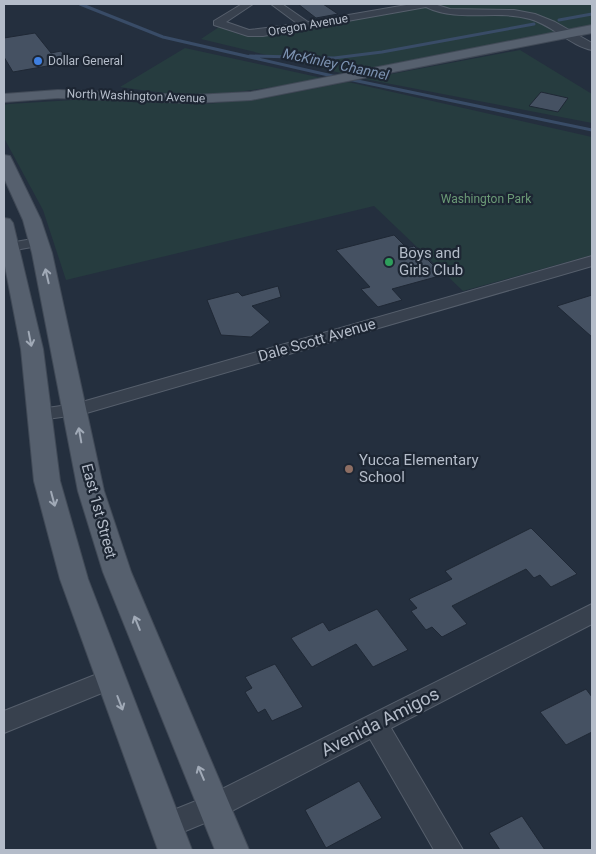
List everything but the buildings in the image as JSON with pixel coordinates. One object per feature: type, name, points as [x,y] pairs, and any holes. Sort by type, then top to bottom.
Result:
[{"type":"main road","name":"North Washington Avenue","points":[[4,98],[74,94],[158,99],[251,96],[592,29]]},
{"type":"main road","name":"East 1st Street","points":[[4,160],[32,220],[55,310],[63,361],[76,410],[91,491],[117,572],[232,850]]},
{"type":"main road","points":[[6,239],[32,349],[48,480],[74,579],[175,850]]},
{"type":"street","name":"Oregon Avenue","points":[[248,4],[218,23],[248,33],[306,26],[427,4]]},
{"type":"street","points":[[276,4],[306,26]]},
{"type":"street","points":[[360,4],[374,14]]},
{"type":"street","points":[[427,4],[438,10],[458,13],[525,14],[538,18],[592,47]]},
{"type":"street","points":[[6,239],[38,242]]},
{"type":"street","name":"Dale Scott Avenue","points":[[40,414],[76,410],[592,261]]},
{"type":"street","name":"Avenida Amigos","points":[[166,826],[215,806],[592,612]]},
{"type":"street","points":[[4,722],[110,679]]},
{"type":"street","points":[[375,724],[449,850]]},
{"type":"green space","points":[[442,4],[592,4],[592,27],[345,74],[201,39],[219,27],[241,35],[264,35]]},
{"type":"green space","points":[[185,48],[322,78],[270,88],[216,94],[173,94],[120,87]]},
{"type":"green space","points":[[520,50],[592,94],[592,123],[365,79]]},
{"type":"green space","name":"Washington Park","points":[[348,82],[592,137],[592,255],[463,291],[374,206],[66,280],[43,210],[4,138],[4,105],[9,104],[89,99],[207,104],[266,98]]},
{"type":"waterway","name":"McKinley Channel","points":[[80,4],[163,37],[337,77]]},
{"type":"waterway","points":[[559,20],[592,14]]},
{"type":"waterway","points":[[250,56],[334,58],[382,52],[534,24]]},
{"type":"waterway","name":"McKinley Channel","points":[[348,79],[592,130]]},
{"type":"place","name":"Dollar General","points":[[38,61]]},
{"type":"place","name":"Boys and Girls Club","points":[[389,262]]},
{"type":"place","name":"Yucca Elementary School","points":[[349,469]]}]
